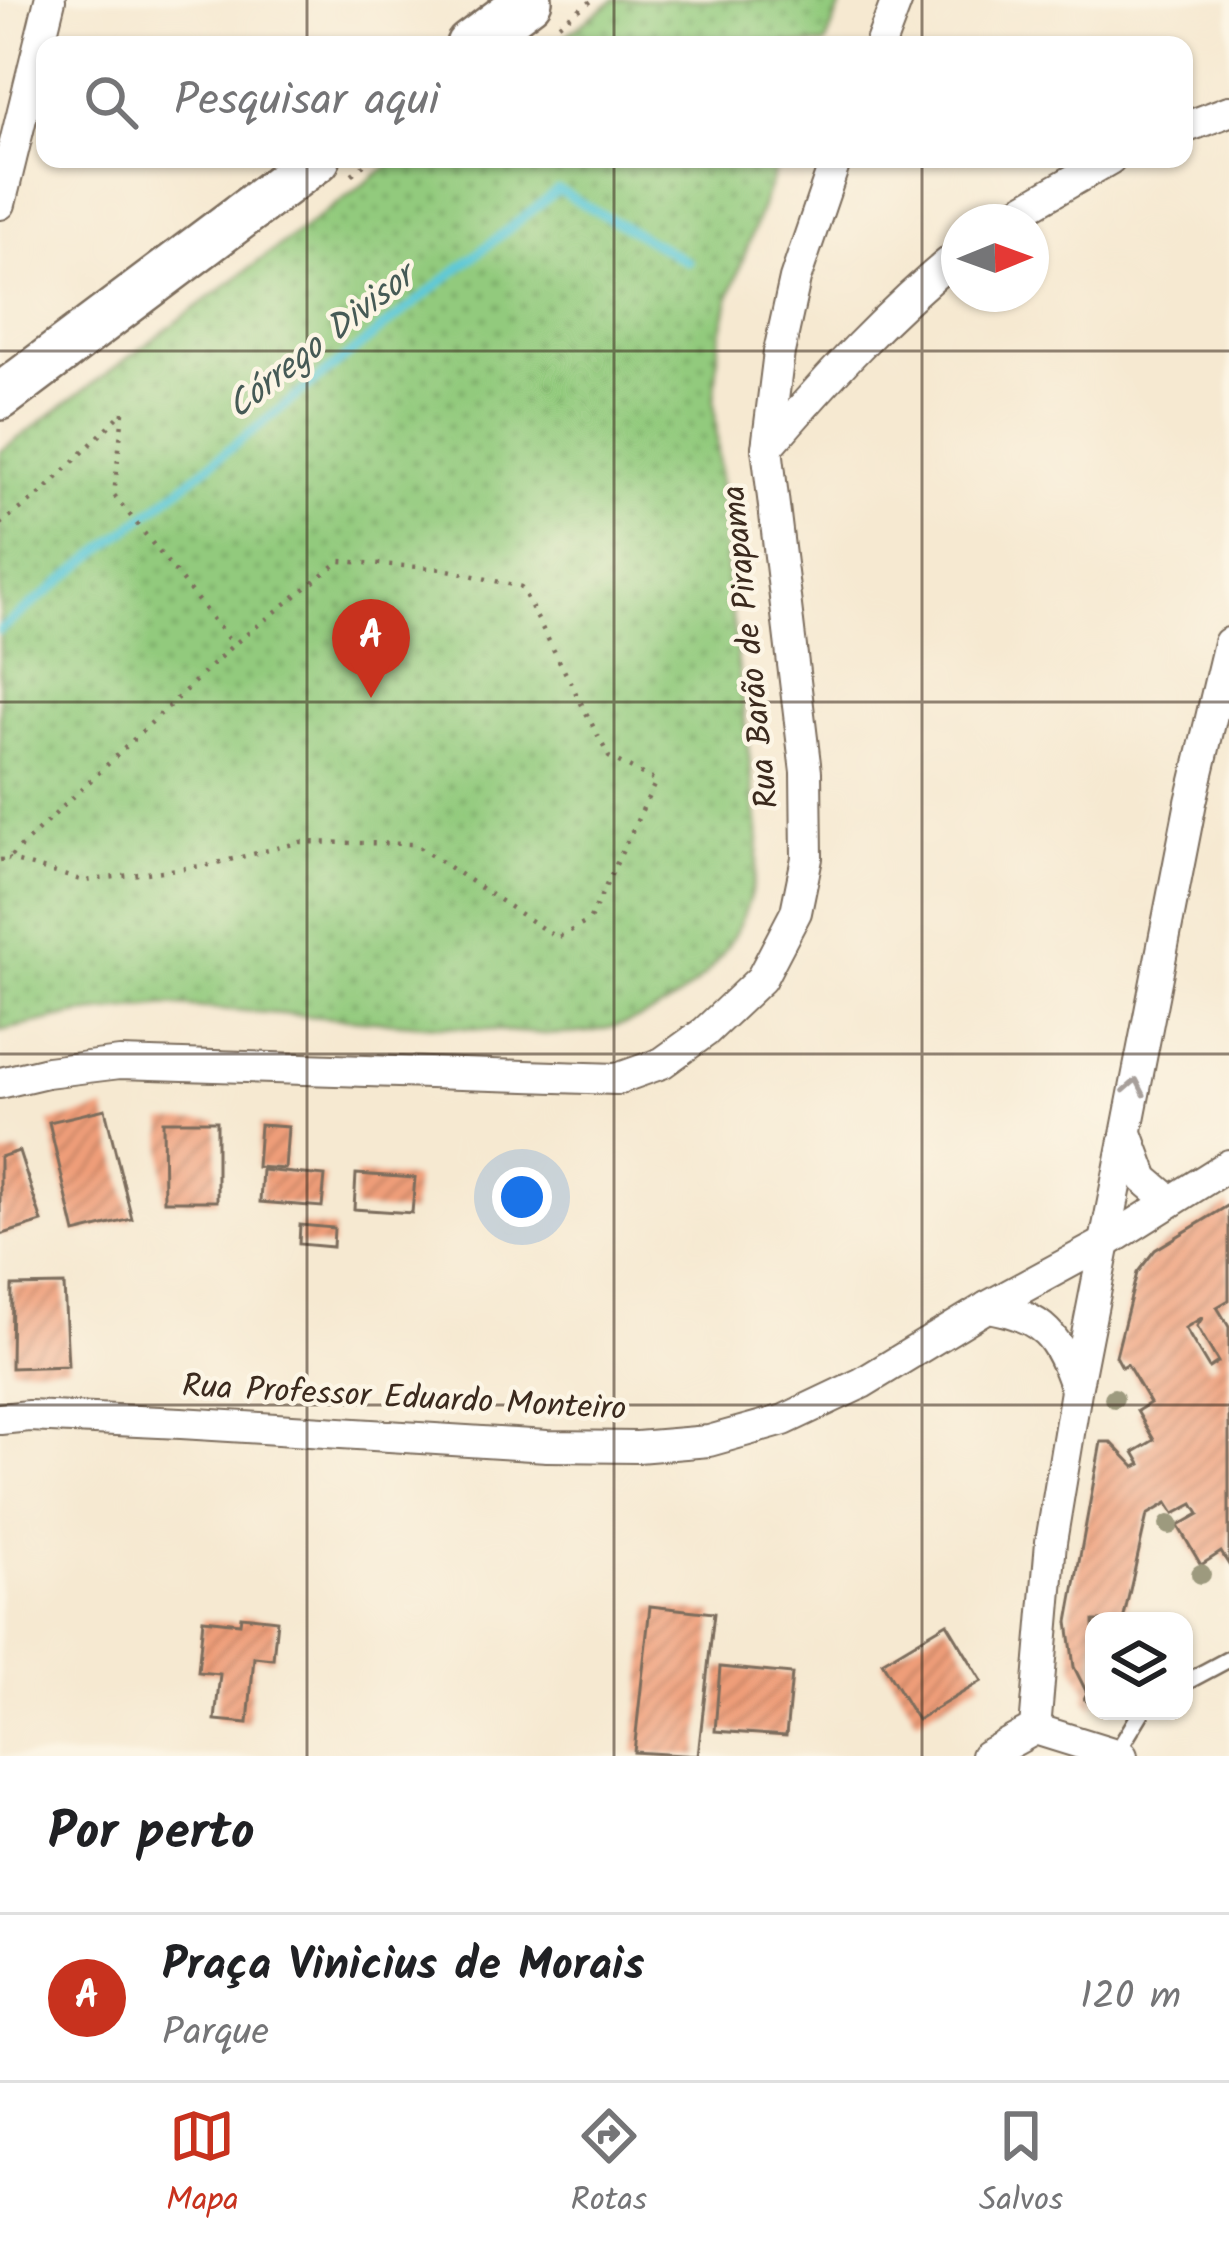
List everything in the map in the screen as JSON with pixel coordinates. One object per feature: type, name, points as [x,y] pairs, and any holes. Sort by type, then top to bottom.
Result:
[{"type":"main road","points":[[481,36],[529,0]]},
{"type":"main road","points":[[0,397],[305,168]]},
{"type":"street","points":[[41,36],[50,0]]},
{"type":"street","points":[[883,36],[897,0]]},
{"type":"street","points":[[0,204],[36,57]]},
{"type":"street","points":[[1193,125],[1229,111]]},
{"type":"street","name":"Rua Barão de Pirapama","points":[[0,1083],[120,1063],[617,1079],[662,1064],[705,1032],[760,979],[796,912],[807,858],[806,772],[767,448],[779,352],[795,279],[833,168]]},
{"type":"street","points":[[1031,204],[1094,168]]},
{"type":"street","points":[[767,448],[825,380],[903,300],[941,269]]},
{"type":"street","points":[[1035,1729],[1052,1542],[1076,1390],[1191,802],[1229,643]]},
{"type":"street","points":[[1126,1132],[1144,1179],[1171,1201]]},
{"type":"street","name":"Rua Professor Eduardo Monteiro","points":[[0,1419],[159,1422],[547,1446],[638,1448],[709,1441],[784,1420],[862,1383],[1105,1243],[1229,1165]]},
{"type":"street","points":[[987,1307],[1010,1310],[1037,1322],[1064,1354],[1076,1390]]},
{"type":"street","points":[[986,1756],[1035,1729],[1119,1755]]},
{"type":"lane","points":[[1193,1678],[1229,1659]]},
{"type":"lane","points":[[1119,1755],[1137,1720]]},
{"type":"path","points":[[0,524],[42,493],[123,412],[114,495],[233,645]]},
{"type":"path","points":[[340,561],[444,569],[520,587],[609,757],[656,781],[589,921],[557,938],[414,844],[301,842],[208,865],[84,880],[4,859],[233,645],[340,561]]},
{"type":"green space","points":[[614,0],[843,0],[829,36],[565,36]]},
{"type":"green space","points":[[386,168],[776,168],[730,295],[719,342],[714,400],[727,575],[759,839],[753,883],[740,922],[721,955],[696,984],[665,1006],[589,1032],[545,1034],[167,1005],[78,1014],[0,1031],[0,452]]},
{"type":"building","points":[[105,1109],[132,1219],[75,1233],[49,1122]]},
{"type":"building","points":[[163,1121],[217,1121],[217,1201],[164,1201]]},
{"type":"building","points":[[260,1125],[288,1127],[285,1169],[257,1167]]},
{"type":"building","points":[[19,1151],[42,1222],[0,1235],[0,1157]]},
{"type":"building","points":[[262,1170],[325,1176],[322,1207],[260,1202]]},
{"type":"building","points":[[356,1174],[415,1178],[412,1213],[354,1209]]},
{"type":"building","points":[[1229,1205],[1229,1300],[1217,1307],[1229,1327],[1229,1565],[1221,1552],[1201,1565],[1178,1526],[1199,1514],[1193,1504],[1174,1514],[1167,1503],[1147,1515],[1125,1612],[1085,1612],[1085,1689],[1074,1667],[1068,1622],[1101,1442],[1111,1442],[1135,1467],[1141,1464],[1134,1452],[1154,1440],[1137,1411],[1150,1403],[1127,1364],[1122,1367],[1116,1356],[1137,1273],[1155,1250]],"holes":[[[1203,1317],[1197,1326],[1218,1362],[1209,1368],[1185,1328]]]},
{"type":"building","points":[[300,1225],[334,1228],[333,1247],[299,1244]]},
{"type":"building","points":[[64,1285],[68,1366],[11,1368],[12,1286]]},
{"type":"building","points":[[650,1606],[714,1613],[698,1756],[634,1752]]},
{"type":"building","points":[[241,1616],[277,1620],[273,1659],[254,1657],[248,1723],[215,1720],[220,1674],[198,1672],[203,1619],[240,1623]]},
{"type":"building","points":[[947,1623],[982,1681],[917,1720],[882,1662]]},
{"type":"building","points":[[720,1667],[792,1674],[786,1736],[715,1731]]},
{"type":"waterway","name":"Córrego Divisor","points":[[0,630],[558,190],[688,262]]},
{"type":"place","name":"Praça Vinicius de Morais","points":[[371,698]]}]
